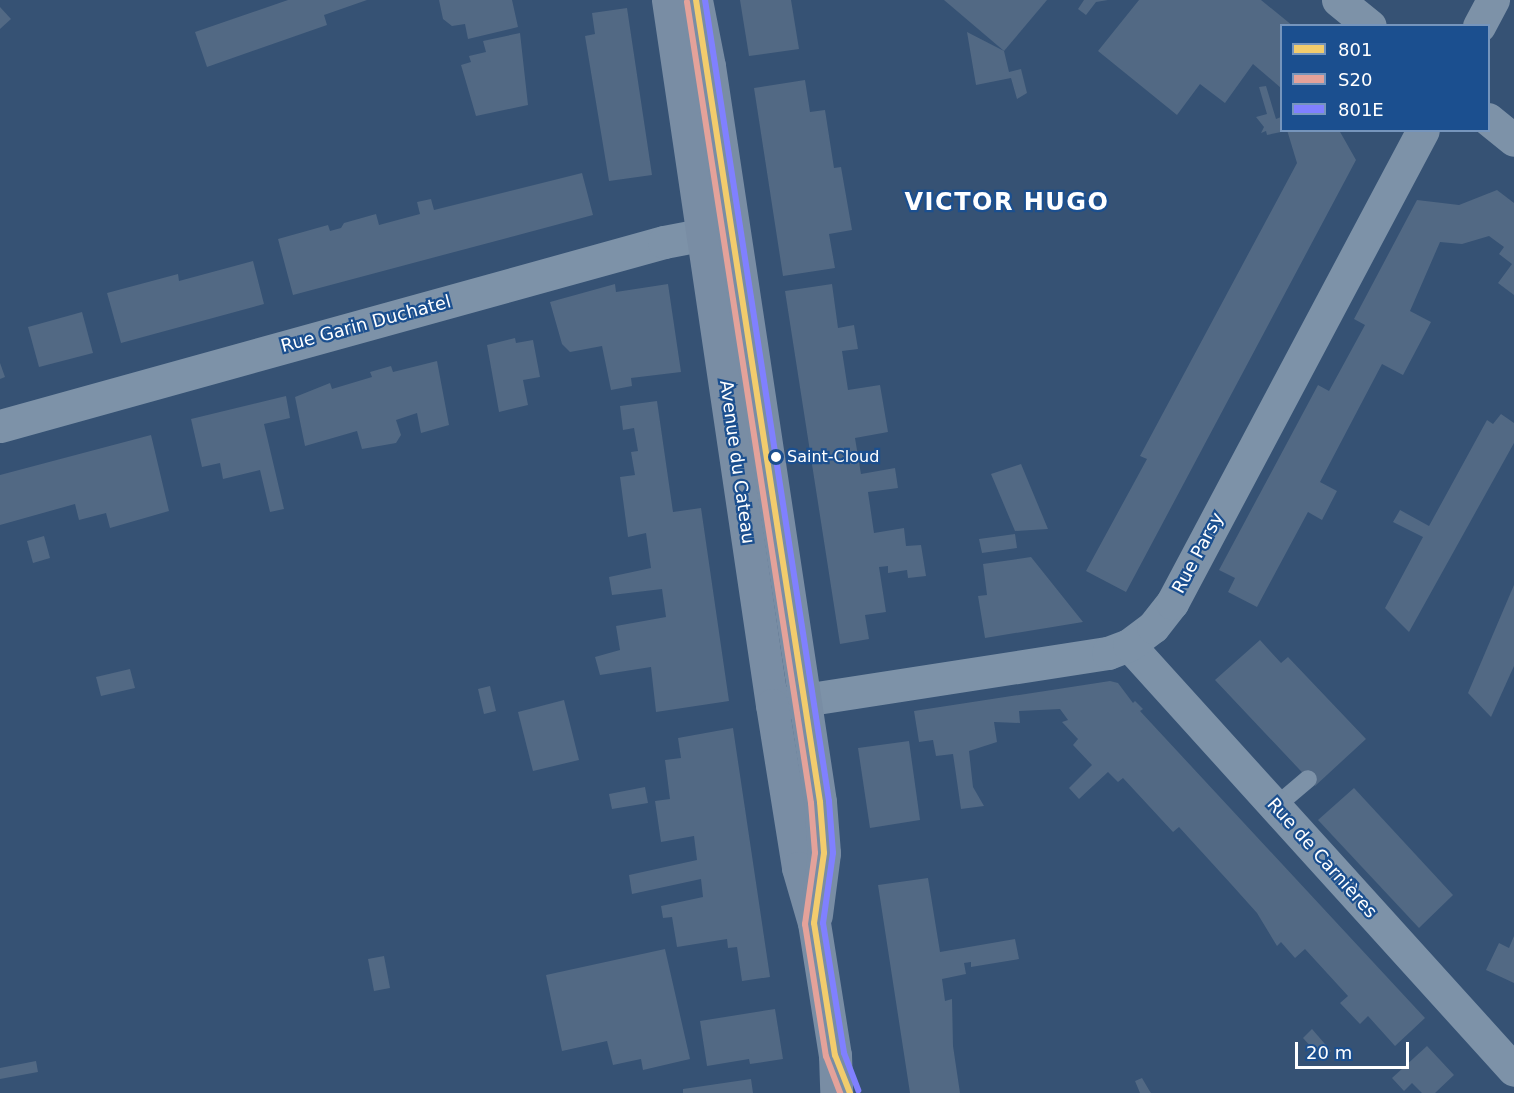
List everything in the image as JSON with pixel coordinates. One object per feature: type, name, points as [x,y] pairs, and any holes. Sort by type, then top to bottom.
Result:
[{"type":"main road","name":"Avenue du Cateau","points":[[668,0],[718,231],[804,698],[824,832],[814,923]]},
{"type":"main road","name":"Avenue du Cateau","points":[[696,0],[718,231],[772,705],[798,868],[814,923],[835,1055],[836,1093]]},
{"type":"main road","name":"Avenue du Cateau","points":[[835,1055],[850,1093]]},
{"type":"street","points":[[1338,0],[1368,24]]},
{"type":"street","points":[[1480,24],[1493,0]]},
{"type":"street","points":[[1490,122],[1514,140]]},
{"type":"street","name":"Rue Parsy","points":[[772,705],[804,698],[1108,653],[1129,645],[1153,627],[1172,603],[1422,132]]},
{"type":"street","name":"Rue Garin Duchatel","points":[[0,426],[718,231]]},
{"type":"street","name":"Rue de Carnières","points":[[1129,645],[1514,1070]]},
{"type":"lane","points":[[1275,807],[1308,779]]},
{"type":"building","points":[[288,0],[367,0],[324,15],[327,25],[207,67],[195,32]]},
{"type":"building","points":[[439,0],[512,0],[518,27],[468,39],[465,24],[452,26],[443,19]]},
{"type":"building","points":[[740,0],[791,0],[799,49],[749,56]]},
{"type":"building","points":[[944,0],[1047,0],[1004,51]]},
{"type":"building","points":[[1084,0],[1108,0],[1096,2],[1086,15],[1078,9]]},
{"type":"building","points":[[1139,0],[1261,0],[1291,24],[1280,24],[1280,87],[1253,64],[1225,103],[1200,84],[1177,115],[1098,51]]},
{"type":"building","points":[[0,7],[11,19],[0,29]]},
{"type":"building","points":[[627,8],[652,175],[609,181],[585,36],[595,34],[592,13]]},
{"type":"building","points":[[967,32],[1004,51],[1009,72],[1021,69],[1027,93],[1017,99],[1011,78],[976,85]]},
{"type":"building","points":[[520,33],[528,105],[476,116],[461,65],[471,62],[469,56],[486,52],[483,41]]},
{"type":"building","points":[[805,80],[810,112],[825,110],[834,168],[841,167],[852,230],[829,234],[835,268],[783,276],[754,88]]},
{"type":"building","points":[[1266,86],[1276,119],[1280,117],[1281,132],[1267,135],[1266,131],[1261,133],[1264,127],[1256,117],[1267,114],[1259,87]]},
{"type":"building","points":[[1288,132],[1340,132],[1356,160],[1126,592],[1086,571],[1147,459],[1140,456],[1297,163]]},
{"type":"building","points":[[582,173],[593,215],[293,295],[278,239],[328,225],[330,231],[341,228],[344,223],[376,214],[379,225],[420,214],[417,202],[431,199],[434,210]]},
{"type":"building","points":[[1497,190],[1514,203],[1514,295],[1498,283],[1512,264],[1499,254],[1504,247],[1489,236],[1462,244],[1440,242],[1410,311],[1431,322],[1403,375],[1382,364],[1320,482],[1337,491],[1322,520],[1308,512],[1257,607],[1228,592],[1235,578],[1219,570],[1318,385],[1329,391],[1365,325],[1354,319],[1417,200],[1459,205]]},
{"type":"building","points":[[253,261],[264,304],[121,343],[107,293],[178,274],[179,281]]},
{"type":"building","points":[[615,284],[616,292],[668,284],[681,372],[631,378],[632,386],[611,390],[602,346],[570,352],[562,344],[550,302]]},
{"type":"building","points":[[832,284],[838,328],[854,325],[858,349],[842,351],[848,390],[880,385],[888,432],[855,438],[861,474],[895,468],[898,488],[868,492],[874,533],[904,528],[906,546],[921,545],[926,576],[908,578],[907,570],[888,573],[888,566],[879,567],[886,612],[865,615],[869,639],[840,644],[785,291]]},
{"type":"building","points":[[82,312],[93,353],[39,367],[28,327]]},
{"type":"building","points":[[515,338],[516,343],[533,340],[540,377],[523,380],[528,405],[499,412],[487,345]]},
{"type":"building","points":[[437,361],[449,425],[421,433],[417,413],[396,420],[401,435],[396,443],[362,449],[357,431],[305,446],[295,397],[330,383],[332,389],[372,377],[370,372],[391,366],[393,372]]},
{"type":"building","points":[[0,363],[5,377],[0,379]]},
{"type":"building","points":[[286,396],[290,418],[264,424],[284,509],[270,512],[260,470],[223,479],[220,463],[202,467],[191,419]]},
{"type":"building","points":[[657,401],[673,512],[701,508],[729,701],[656,712],[651,667],[600,675],[595,657],[620,650],[616,626],[666,617],[662,589],[612,595],[609,577],[651,568],[646,533],[628,537],[620,477],[635,475],[631,452],[638,451],[634,428],[623,430],[620,406]]},
{"type":"building","points":[[1501,414],[1514,423],[1514,443],[1409,632],[1385,608],[1423,537],[1393,522],[1400,510],[1429,526],[1487,420],[1493,424]]},
{"type":"building","points":[[151,435],[169,511],[110,528],[106,513],[79,520],[75,504],[0,525],[0,475]]},
{"type":"building","points":[[1021,464],[1048,529],[1015,531],[991,474]]},
{"type":"building","points":[[1015,534],[1017,548],[982,553],[979,539]]},
{"type":"building","points":[[44,536],[50,558],[33,563],[27,541]]},
{"type":"building","points":[[1031,557],[1083,622],[985,638],[978,596],[987,595],[983,564]]},
{"type":"building","points":[[1514,585],[1514,666],[1491,717],[1468,693]]},
{"type":"building","points":[[1260,640],[1281,663],[1288,657],[1366,739],[1315,786],[1215,680]]},
{"type":"building","points":[[130,669],[135,688],[101,696],[96,677]]},
{"type":"building","points":[[1110,681],[1118,683],[1133,703],[1135,701],[1143,709],[1140,711],[1425,1018],[1395,1046],[1368,1016],[1360,1024],[1340,1003],[1348,996],[1305,949],[1295,958],[1281,942],[1277,946],[1257,913],[1179,827],[1173,832],[1123,778],[1118,782],[1108,772],[1079,799],[1069,788],[1092,765],[1073,745],[1078,739],[1062,722],[1068,720],[1060,709],[1019,711],[1020,723],[994,722],[997,742],[969,751],[973,787],[984,806],[961,809],[953,754],[936,756],[933,740],[919,742],[914,711]]},
{"type":"building","points":[[490,686],[496,711],[484,714],[478,689]]},
{"type":"building","points":[[564,700],[579,760],[533,771],[518,712]]},
{"type":"building","points":[[733,728],[770,977],[742,981],[737,947],[728,948],[727,939],[677,947],[672,917],[663,918],[661,906],[703,897],[701,879],[632,894],[629,875],[697,860],[694,836],[661,842],[655,801],[670,799],[665,760],[681,758],[678,738]]},
{"type":"building","points":[[909,741],[920,820],[870,828],[858,748]]},
{"type":"building","points":[[645,787],[648,803],[612,809],[609,794]]},
{"type":"building","points":[[1354,788],[1453,895],[1419,928],[1318,820]]},
{"type":"building","points":[[928,878],[940,952],[1015,939],[1019,959],[971,967],[971,962],[964,963],[966,974],[942,979],[945,1001],[952,999],[953,1046],[960,1093],[910,1093],[878,885]]},
{"type":"building","points":[[1514,936],[1514,983],[1486,970],[1499,943],[1509,948]]},
{"type":"building","points":[[665,949],[690,1059],[643,1070],[641,1059],[613,1065],[607,1041],[562,1051],[546,975]]},
{"type":"building","points":[[384,956],[390,988],[374,991],[368,959]]},
{"type":"building","points":[[775,1009],[783,1059],[750,1064],[749,1059],[707,1066],[700,1021]]},
{"type":"building","points":[[1312,1029],[1331,1051],[1322,1059],[1303,1038]]},
{"type":"building","points":[[1427,1046],[1454,1075],[1435,1093],[1422,1093],[1412,1083],[1404,1091],[1392,1078]]},
{"type":"building","points":[[36,1061],[38,1072],[0,1079],[0,1068]]},
{"type":"building","points":[[1142,1078],[1151,1093],[1140,1093],[1135,1081]]},
{"type":"building","points":[[751,1079],[753,1093],[683,1093],[683,1089]]},
{"type":"transit line","name":"801","points":[[696,0],[820,802],[824,853],[814,923],[835,1055],[850,1093]]},
{"type":"transit line","name":"801E","points":[[705,0],[829,801],[833,853],[823,923],[844,1053],[858,1090]]},
{"type":"transit line","name":"S20","points":[[687,2],[811,803],[815,853],[805,924],[826,1056],[840,1093]]},
{"type":"place","name":"Saint-Cloud","points":[[776,457]]},
{"type":"district","name":"VICTOR HUGO","points":[[1007,203]]}]
